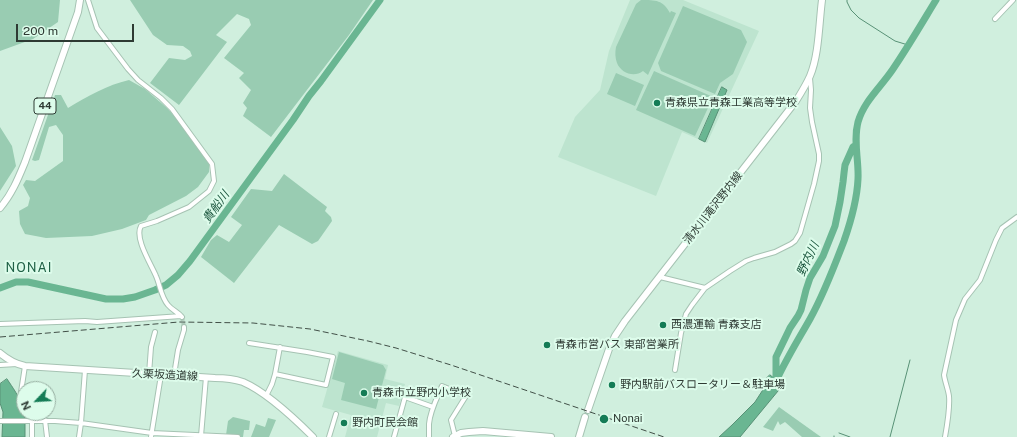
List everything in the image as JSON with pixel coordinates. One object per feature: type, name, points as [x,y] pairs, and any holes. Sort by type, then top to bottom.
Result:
[{"type":"main road","name":"44","points":[[0,208],[16,184],[25,162],[78,12],[80,0]]},
{"type":"main road","name":"清水川滝沢野内線","points":[[588,410],[615,336],[625,321],[792,107],[810,76],[817,46],[822,0]]},
{"type":"main road","name":"久栗坂造道線","points":[[0,353],[18,364],[25,366],[206,377],[242,382],[266,396],[313,437]]},
{"type":"main road","points":[[579,437],[585,417]]},
{"type":"main road","points":[[454,436],[469,432],[483,431],[547,437]]},
{"type":"street","points":[[0,324],[85,321],[97,322],[182,316],[167,305],[157,276],[145,254],[139,228],[189,207],[210,191],[214,181],[212,164],[172,109],[161,98],[138,80],[96,28],[88,0]]},
{"type":"street","points":[[995,20],[1013,0]]},
{"type":"street","points":[[675,370],[681,333],[686,314],[705,288],[746,261],[775,252],[791,244],[800,233],[814,184],[819,160],[810,108],[810,76]]},
{"type":"street","points":[[945,437],[949,395],[944,375],[956,320],[965,299],[980,280],[1002,228],[1017,217]]},
{"type":"street","points":[[660,277],[705,288]]},
{"type":"street","points":[[174,375],[184,327]]},
{"type":"street","points":[[149,374],[151,347],[155,332]]},
{"type":"street","points":[[249,343],[333,357],[326,385],[275,374]]},
{"type":"street","points":[[266,396],[275,374],[280,347]]},
{"type":"street","points":[[0,365],[18,364]]},
{"type":"street","points":[[23,381],[25,366]]},
{"type":"street","points":[[79,437],[85,370]]},
{"type":"street","points":[[152,435],[161,375]]},
{"type":"street","points":[[201,436],[206,377]]},
{"type":"street","points":[[429,437],[429,424],[433,408],[442,386],[466,396],[451,420],[454,436]]},
{"type":"street","points":[[394,437],[405,398],[433,408]]},
{"type":"street","points":[[329,437],[336,414]]},
{"type":"street","points":[[1,421],[16,421]]},
{"type":"street","points":[[32,421],[32,437]]},
{"type":"street","points":[[45,421],[48,437]]},
{"type":"street","points":[[56,421],[81,423],[152,435],[238,437]]},
{"type":"shaded area","points":[[0,0],[60,0],[58,22],[33,39],[0,51]]},
{"type":"shaded area","points":[[130,0],[373,0],[349,35],[271,137],[243,116],[247,108],[243,103],[251,90],[239,78],[244,73],[224,58],[251,25],[249,19],[237,14],[216,35],[227,42],[179,105],[150,83],[169,58],[185,60],[192,56],[190,51],[183,46],[167,45],[153,35]]},
{"type":"shaded area","name":"青森県立青森工業高等学校","points":[[630,0],[683,0],[759,31],[707,143],[682,132],[656,196],[558,157],[575,117],[600,90],[609,51]]},
{"type":"shaded area","points":[[641,0],[651,0],[662,3],[670,13],[671,11],[676,13],[648,75],[643,71],[636,74],[625,72],[619,67],[615,53],[616,47],[636,4]]},
{"type":"shaded area","points":[[683,6],[741,30],[747,42],[733,74],[720,83],[715,94],[661,71],[658,63]]},
{"type":"shaded area","points":[[654,71],[713,97],[695,136],[636,110]]},
{"type":"shaded area","points":[[616,73],[644,85],[635,106],[607,94]]},
{"type":"shaded area","points":[[129,80],[145,89],[167,108],[186,129],[209,163],[209,172],[198,187],[186,196],[149,215],[146,220],[122,229],[92,236],[46,238],[25,234],[20,224],[19,211],[28,206],[30,198],[23,185],[26,180],[35,181],[63,161],[63,135],[56,125],[49,127],[39,160],[32,160],[55,95],[61,95],[68,108],[105,88]]},
{"type":"shaded area","points":[[722,87],[727,90],[705,142],[699,139]]},
{"type":"shaded area","points":[[0,127],[12,146],[16,166],[0,191]]},
{"type":"shaded area","points":[[284,174],[327,207],[325,211],[331,217],[332,221],[318,241],[312,244],[279,225],[234,283],[201,257],[211,240],[217,235],[229,242],[242,225],[231,217],[251,189],[272,191]]},
{"type":"shaded area","name":"青森市立野内小学校","points":[[338,351],[388,365],[385,379],[405,384],[399,406],[386,403],[377,437],[345,437],[351,415],[322,407]]},
{"type":"shaded area","points":[[339,352],[383,365],[386,370],[376,409],[341,400],[345,383],[332,379]]},
{"type":"shaded area","points":[[770,375],[783,385],[740,437],[719,437],[755,402],[766,385],[766,379]]},
{"type":"shaded area","points":[[7,379],[16,392],[16,421],[25,421],[25,437],[2,437],[3,412],[0,403],[0,384]]},
{"type":"shaded area","points":[[779,407],[821,437],[802,437],[785,422],[780,425],[778,421],[773,431],[763,427]]},
{"type":"shaded area","points":[[233,417],[250,421],[249,430],[244,430],[243,437],[226,435],[228,421]]},
{"type":"shaded area","points":[[268,418],[276,420],[269,437],[251,437],[256,424],[265,427]]},
{"type":"waterway","name":"貴船川","points":[[0,288],[16,282],[28,282],[106,299],[123,299],[135,297],[166,285],[178,275],[190,261],[380,0]]},
{"type":"waterway","points":[[847,0],[851,10],[859,18],[895,41],[908,45]]},
{"type":"waterway","name":"野内川","points":[[773,388],[820,300],[849,226],[855,203],[857,187],[858,172],[856,136],[861,114],[864,107],[899,61],[936,0]]},
{"type":"waterway","name":"野内川","points":[[776,377],[776,357],[790,328],[801,310],[810,278],[823,256],[835,226],[845,165],[853,147],[856,145]]},
{"type":"waterway","points":[[890,437],[910,360]]},
{"type":"waterway","points":[[839,433],[850,437]]},
{"type":"tunnel","points":[[182,317],[184,327]]},
{"type":"railway","points":[[0,337],[179,322],[253,323],[310,329],[396,348],[451,365],[664,437]]},
{"type":"place","name":"青森県立青森工業高等学校","points":[[657,103]]},
{"type":"place","name":"西濃運輸 青森支店","points":[[663,325]]},
{"type":"place","name":"青森市営バス 東部営業所","points":[[547,345]]},
{"type":"place","name":"野内駅前バスロータリー＆駐車場","points":[[612,385]]},
{"type":"place","name":"青森市立野内小学校","points":[[364,393]]},
{"type":"place","name":"Nonai","points":[[604,419]]},
{"type":"place","name":"野内町民会館","points":[[344,423]]},
{"type":"district","name":"NONAI","points":[[29,268]]}]
